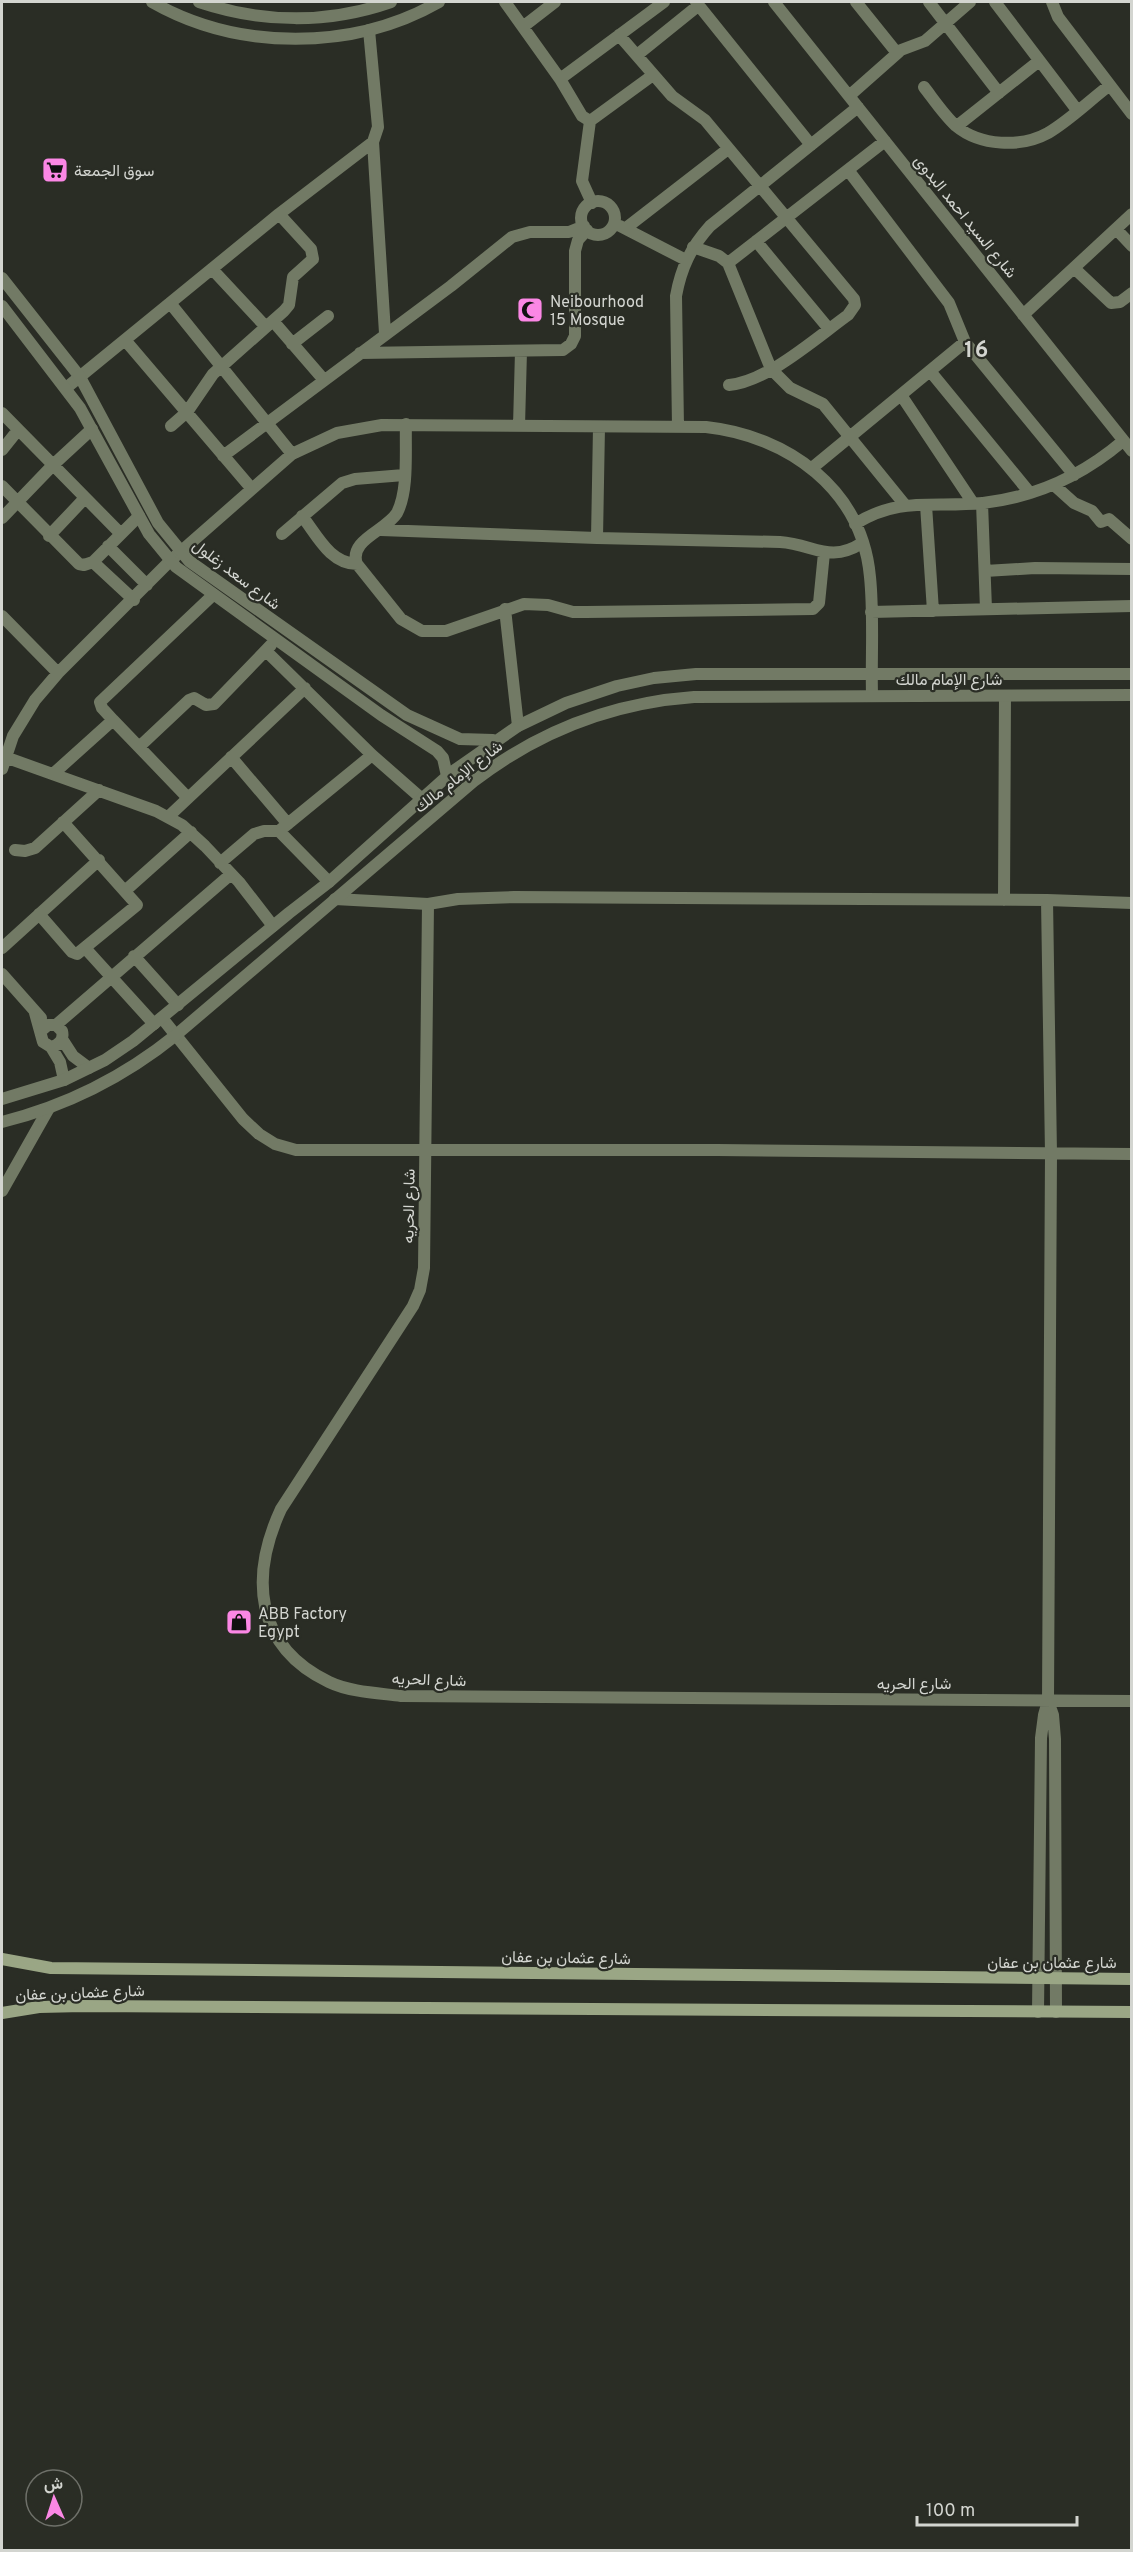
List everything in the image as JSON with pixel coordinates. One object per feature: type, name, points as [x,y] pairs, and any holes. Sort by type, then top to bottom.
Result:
[{"type":"main road","name":"شارع عثمان بن عفان","points":[[2,1959],[63,1968],[1131,1978]]},
{"type":"main road","name":"شارع عثمان بن عفان","points":[[2,2013],[39,2007],[84,2006],[1131,2012]]},
{"type":"street","points":[[152,2],[188,19],[249,35],[299,39],[329,38],[369,30],[399,21],[439,2]]},
{"type":"street","points":[[199,2],[240,13],[292,19],[353,13],[391,2]]},
{"type":"street","points":[[505,2],[560,79],[582,116],[590,121]]},
{"type":"street","points":[[524,26],[555,2]]},
{"type":"street","points":[[560,79],[664,2]]},
{"type":"street","name":"شارع السيد احمد البدوى","points":[[774,2],[1131,451]]},
{"type":"street","points":[[856,2],[897,53]]},
{"type":"street","points":[[929,2],[999,93]]},
{"type":"street","points":[[849,96],[897,53],[906,47],[925,41],[970,2]]},
{"type":"street","points":[[995,2],[1077,110]]},
{"type":"street","points":[[1052,2],[1058,17],[1131,114]]},
{"type":"street","points":[[637,55],[697,4],[811,145]]},
{"type":"street","points":[[369,30],[378,127],[373,142],[385,333]]},
{"type":"street","points":[[619,34],[672,96],[705,120],[854,299],[853,311],[771,369],[752,381],[729,385]]},
{"type":"street","points":[[957,126],[1039,61]]},
{"type":"street","points":[[592,202],[582,181],[590,121],[653,75]]},
{"type":"street","points":[[924,87],[957,126],[977,137],[991,141],[1020,141],[1048,133],[1110,85]]},
{"type":"street","points":[[678,427],[676,296],[686,260],[693,247],[710,226],[858,107]]},
{"type":"street","points":[[728,263],[885,141]]},
{"type":"street","points":[[66,388],[279,214],[373,142]]},
{"type":"street","points":[[224,456],[266,422],[451,286],[512,237],[530,232],[569,232],[585,228],[600,234],[609,231],[620,226],[728,149]]},
{"type":"street","points":[[848,170],[949,303],[965,342],[1074,475]]},
{"type":"street","points":[[360,353],[559,351],[567,347],[576,332],[575,251],[585,228],[582,213],[592,202],[601,202],[610,206],[620,226],[686,260]]},
{"type":"street","points":[[171,426],[187,412],[205,384],[221,366],[289,305],[293,277],[313,259],[312,249],[279,214]]},
{"type":"street","points":[[1023,315],[1131,214]]},
{"type":"street","points":[[1116,229],[1131,246]]},
{"type":"street","points":[[756,241],[829,328]]},
{"type":"street","points":[[693,247],[719,256],[728,263],[771,369],[790,388],[823,404],[904,505]]},
{"type":"street","points":[[1074,268],[1111,303],[1120,302],[1131,293]]},
{"type":"street","points":[[212,269],[292,344],[324,380]]},
{"type":"street","name":"شارع سعد زغلول","points":[[2,278],[80,377],[158,523],[181,553],[198,568],[407,715],[460,739],[495,740]]},
{"type":"street","points":[[170,303],[292,454]]},
{"type":"street","name":"شارع سعد زغلول","points":[[2,306],[66,388],[93,429],[139,516],[170,561],[187,577],[381,715],[437,751],[443,758],[447,776]]},
{"type":"street","points":[[292,344],[328,316]]},
{"type":"street","points":[[125,340],[252,489]]},
{"type":"street","points":[[812,468],[965,342]]},
{"type":"street","points":[[519,426],[521,351]]},
{"type":"street","points":[[930,371],[1030,494]]},
{"type":"street","points":[[901,395],[977,503],[985,571],[986,609]]},
{"type":"street","points":[[2,413],[121,534]]},
{"type":"street","points":[[406,424],[403,495],[396,513],[381,530],[357,548],[354,556],[357,564],[401,618],[422,631],[446,631],[505,609],[534,603],[573,612],[813,609],[819,603],[824,554]]},
{"type":"street","points":[[273,926],[239,882],[191,832],[168,817],[52,774],[3,761],[22,717],[58,673],[134,600],[170,561],[292,454],[337,433],[359,428],[406,424],[706,427],[748,434],[784,449],[812,468],[836,494],[855,524],[862,543],[870,577],[872,695]]},
{"type":"street","points":[[597,538],[599,427]]},
{"type":"street","points":[[2,518],[53,465],[93,429]]},
{"type":"street","points":[[2,450],[18,430]]},
{"type":"street","points":[[855,524],[879,511],[904,505],[977,503],[1030,494],[1054,485],[1091,466],[1123,441]]},
{"type":"street","points":[[282,534],[348,480],[404,475]]},
{"type":"street","points":[[1054,485],[1074,503],[1092,511],[1101,522],[1109,519],[1131,539]]},
{"type":"street","points":[[2,486],[79,564],[93,562],[139,516]]},
{"type":"street","points":[[50,536],[85,498]]},
{"type":"street","points":[[926,505],[933,611]]},
{"type":"street","points":[[302,516],[333,556],[340,561],[357,564]]},
{"type":"street","points":[[381,530],[780,542],[801,545],[824,554],[837,554],[851,550],[862,543]]},
{"type":"street","points":[[108,546],[147,585]]},
{"type":"street","points":[[93,562],[134,600]]},
{"type":"street","points":[[985,571],[1035,568],[1131,569]]},
{"type":"street","points":[[188,798],[113,720],[101,706],[101,700],[213,595]]},
{"type":"street","points":[[871,612],[1131,606]]},
{"type":"street","points":[[505,609],[518,726]]},
{"type":"street","points":[[2,616],[58,673]]},
{"type":"street","points":[[139,747],[189,700],[194,699],[206,705],[213,704],[276,640]]},
{"type":"street","points":[[266,651],[421,798]]},
{"type":"street","name":"شارع الإمام مالك","points":[[2,1099],[64,1080],[119,1051],[329,882],[447,776],[518,726],[591,694],[654,678],[708,674],[1131,674]]},
{"type":"street","points":[[168,817],[305,688]]},
{"type":"street","name":"شارع الإمام مالك","points":[[2,1122],[49,1108],[117,1077],[176,1035],[450,800],[496,764],[544,735],[568,724],[617,708],[668,699],[872,695],[1131,695]]},
{"type":"street","points":[[1004,900],[1005,696]]},
{"type":"street","points":[[52,774],[113,720]]},
{"type":"street","points":[[220,863],[254,834],[284,828],[372,754]]},
{"type":"street","points":[[231,758],[284,828],[329,882]]},
{"type":"street","points":[[15,850],[24,851],[35,848],[99,790]]},
{"type":"street","points":[[39,914],[73,953],[79,954],[137,906],[126,890],[63,822]]},
{"type":"street","points":[[126,890],[191,832]]},
{"type":"street","points":[[2,948],[99,860]]},
{"type":"street","points":[[41,1031],[54,1025],[231,875]]},
{"type":"street","points":[[335,899],[428,904],[458,899],[514,897],[1047,900],[1131,903]]},
{"type":"street","points":[[1038,2012],[1041,1738],[1048,1701],[1051,1154],[1047,900]]},
{"type":"street","name":"شارع الحريه","points":[[428,904],[424,1268],[420,1290],[413,1306],[281,1509],[269,1536],[262,1564],[264,1592],[269,1621],[279,1643],[298,1663],[329,1683],[364,1692],[401,1696],[1131,1701]]},
{"type":"street","points":[[289,912],[288,923],[297,928],[302,927]]},
{"type":"street","points":[[85,948],[110,976],[176,1035],[243,1119],[259,1134],[275,1144],[296,1150],[717,1150],[1131,1154]]},
{"type":"street","points":[[246,949],[255,950],[259,954],[259,963]]},
{"type":"street","points":[[134,956],[178,1005]]},
{"type":"street","points":[[2,974],[35,1013],[62,1031],[62,1039],[73,1056],[89,1068]]},
{"type":"street","points":[[35,1013],[42,1042],[51,1047],[60,1062],[64,1080]]},
{"type":"street","points":[[51,1047],[60,1043],[62,1039]]},
{"type":"street","points":[[2,1191],[49,1108]]},
{"type":"street","points":[[1048,1701],[1053,1715],[1055,1739],[1056,2012]]},
{"type":"place","name":"سوق الجمعة","points":[[55,170]]},
{"type":"place","name":"Neibourhood 15 Mosque","points":[[530,310]]},
{"type":"place","name":"ABB Factory Egypt","points":[[239,1622]]},
{"type":"district","name":"16","points":[[977,349]]}]
